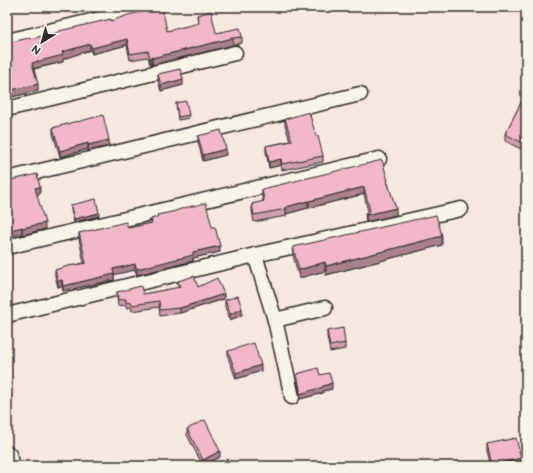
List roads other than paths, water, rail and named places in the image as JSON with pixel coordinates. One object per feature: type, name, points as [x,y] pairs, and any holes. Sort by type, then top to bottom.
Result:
[{"type":"street","points":[[7,41],[150,7]]},
{"type":"street","points":[[7,109],[235,53]]},
{"type":"street","points":[[7,179],[360,94]]},
{"type":"street","points":[[7,248],[379,159]]},
{"type":"street","points":[[7,315],[255,255],[461,209]]},
{"type":"street","points":[[255,255],[275,320],[292,397]]},
{"type":"street","points":[[275,320],[325,308]]},
{"type":"street","points":[[7,456],[9,466]]}]
